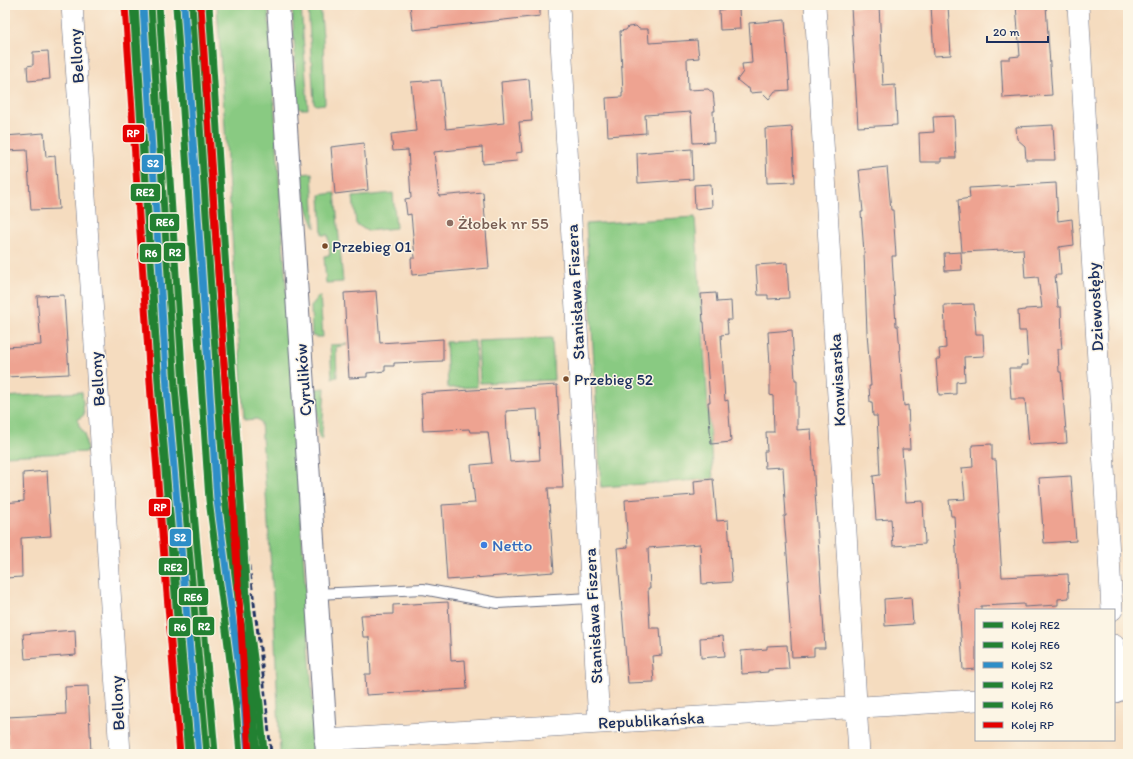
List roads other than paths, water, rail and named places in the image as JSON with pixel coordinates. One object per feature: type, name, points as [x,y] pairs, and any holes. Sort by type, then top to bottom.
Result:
[{"type":"main road","name":"Cyrulików","points":[[278,5],[326,747]]},
{"type":"street","name":"Bellony","points":[[72,5],[96,359],[120,754]]},
{"type":"street","name":"Stanisława Fiszera","points":[[559,5],[599,723]]},
{"type":"street","name":"Konwisarska","points":[[815,5],[859,754]]},
{"type":"street","name":"Dziewosłęby","points":[[1078,5],[1112,609]]},
{"type":"street","points":[[1115,654],[1119,692]]},
{"type":"street","name":"Republikańska","points":[[326,747],[599,723],[975,700]]},
{"type":"lane","points":[[316,594],[423,589],[498,603],[592,598]]},
{"type":"railway","points":[[236,431],[243,521],[261,656],[271,754]]},
{"type":"rail line","name":"RE2","points":[[133,5],[159,396],[188,754]]},
{"type":"rail line","name":"RE6","points":[[151,5],[175,387],[207,754]]},
{"type":"rail line","name":"R2","points":[[159,5],[183,386],[215,753]]},
{"type":"rail line","name":"RE6","points":[[192,5],[225,499],[252,705],[256,754]]},
{"type":"rail line","name":"R2","points":[[200,5],[233,498],[260,704],[264,753]]},
{"type":"rail line","name":"RE2","points":[[209,5],[257,754]]},
{"type":"rail line","name":"RP","points":[[125,6],[151,397],[180,754]]},
{"type":"rail line","name":"R6","points":[[135,6],[159,388],[191,754]]},
{"type":"rail line","name":"S2","points":[[143,6],[167,388],[199,754]]},
{"type":"rail line","name":"R6","points":[[176,6],[209,500],[236,707],[240,754]]},
{"type":"rail line","name":"S2","points":[[184,6],[217,500],[244,706],[248,754]]},
{"type":"rail line","name":"RP","points":[[201,6],[249,754]]},
{"type":"place","name":"Żłobek nr 55","points":[[450,223]]},
{"type":"place","name":"Przebieg 01","points":[[325,246]]},
{"type":"place","name":"Przebieg 52","points":[[566,379]]},
{"type":"place","name":"Netto","points":[[484,545]]}]
